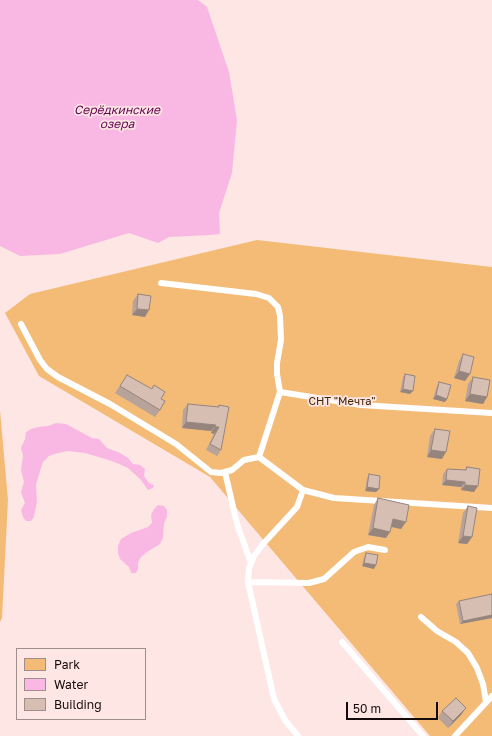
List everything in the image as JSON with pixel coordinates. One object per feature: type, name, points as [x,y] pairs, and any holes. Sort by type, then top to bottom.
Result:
[{"type":"lane","points":[[161,283],[256,294],[269,298],[278,307],[281,340],[277,363],[277,374],[280,392],[259,457]]},
{"type":"lane","points":[[21,324],[40,360],[47,369],[58,377],[110,404],[176,444],[211,472],[221,473],[232,470],[244,460],[259,457],[303,490],[334,498],[492,508]]},
{"type":"lane","points":[[280,392],[361,405],[492,413]]},
{"type":"lane","points":[[225,472],[237,524],[251,563]]},
{"type":"lane","points":[[298,736],[285,720],[274,698],[248,582],[249,568],[254,556],[297,507],[303,490]]},
{"type":"lane","points":[[248,582],[309,583],[324,580],[354,552],[368,547],[385,550]]},
{"type":"lane","points":[[421,617],[437,631],[456,642],[468,653],[477,668],[483,684],[486,702]]},
{"type":"lane","points":[[342,642],[423,736]]},
{"type":"lane","points":[[455,736],[492,696]]},
{"type":"green space","name":"СНТ \"Мечта\"","points":[[257,240],[492,267],[492,736],[430,736],[210,477],[39,376],[5,313],[30,294]]},
{"type":"green space","points":[[0,410],[8,500],[2,618],[0,622]]},
{"type":"water","name":"Серёдкинские озера","points":[[0,0],[198,0],[207,7],[229,72],[237,120],[232,173],[219,213],[220,234],[169,237],[158,243],[129,233],[60,254],[20,256],[0,246]]},
{"type":"water","points":[[56,423],[66,424],[92,438],[99,439],[107,448],[120,453],[128,458],[133,464],[140,465],[145,469],[144,476],[149,483],[154,485],[153,488],[148,490],[141,480],[128,468],[112,461],[85,453],[68,451],[58,453],[49,456],[43,462],[36,484],[37,502],[34,517],[31,521],[26,521],[21,510],[25,503],[21,492],[24,482],[21,470],[23,456],[21,448],[26,432],[31,429]]},
{"type":"water","points":[[158,505],[164,506],[167,510],[163,538],[160,544],[140,558],[136,573],[131,573],[129,567],[120,559],[118,546],[121,539],[131,533],[148,527],[152,523],[151,515]]},
{"type":"building","points":[[138,294],[151,296],[149,310],[137,309]]},
{"type":"building","points":[[463,354],[474,357],[470,374],[459,371]]},
{"type":"building","points":[[405,374],[415,376],[413,391],[403,389]]},
{"type":"building","points":[[127,375],[152,389],[154,385],[165,392],[161,399],[165,401],[160,410],[120,386]]},
{"type":"building","points":[[473,377],[490,380],[487,397],[470,394]]},
{"type":"building","points":[[439,382],[451,385],[447,399],[436,395]]},
{"type":"building","points":[[188,404],[219,407],[219,405],[229,407],[221,450],[210,444],[219,427],[215,427],[216,425],[186,422]]},
{"type":"building","points":[[435,429],[450,431],[446,452],[431,450]]},
{"type":"building","points":[[467,467],[480,469],[478,486],[465,485],[465,482],[446,480],[447,469],[466,470]]},
{"type":"building","points":[[369,474],[380,476],[379,489],[367,487]]},
{"type":"building","points":[[378,498],[409,505],[406,522],[393,519],[390,532],[373,528]]},
{"type":"building","points":[[468,506],[477,508],[472,537],[463,536]]},
{"type":"building","points":[[366,553],[378,555],[376,565],[364,563]]},
{"type":"building","points":[[492,594],[492,615],[463,621],[459,601]]},
{"type":"building","points":[[456,698],[466,708],[453,721],[442,711]]}]
